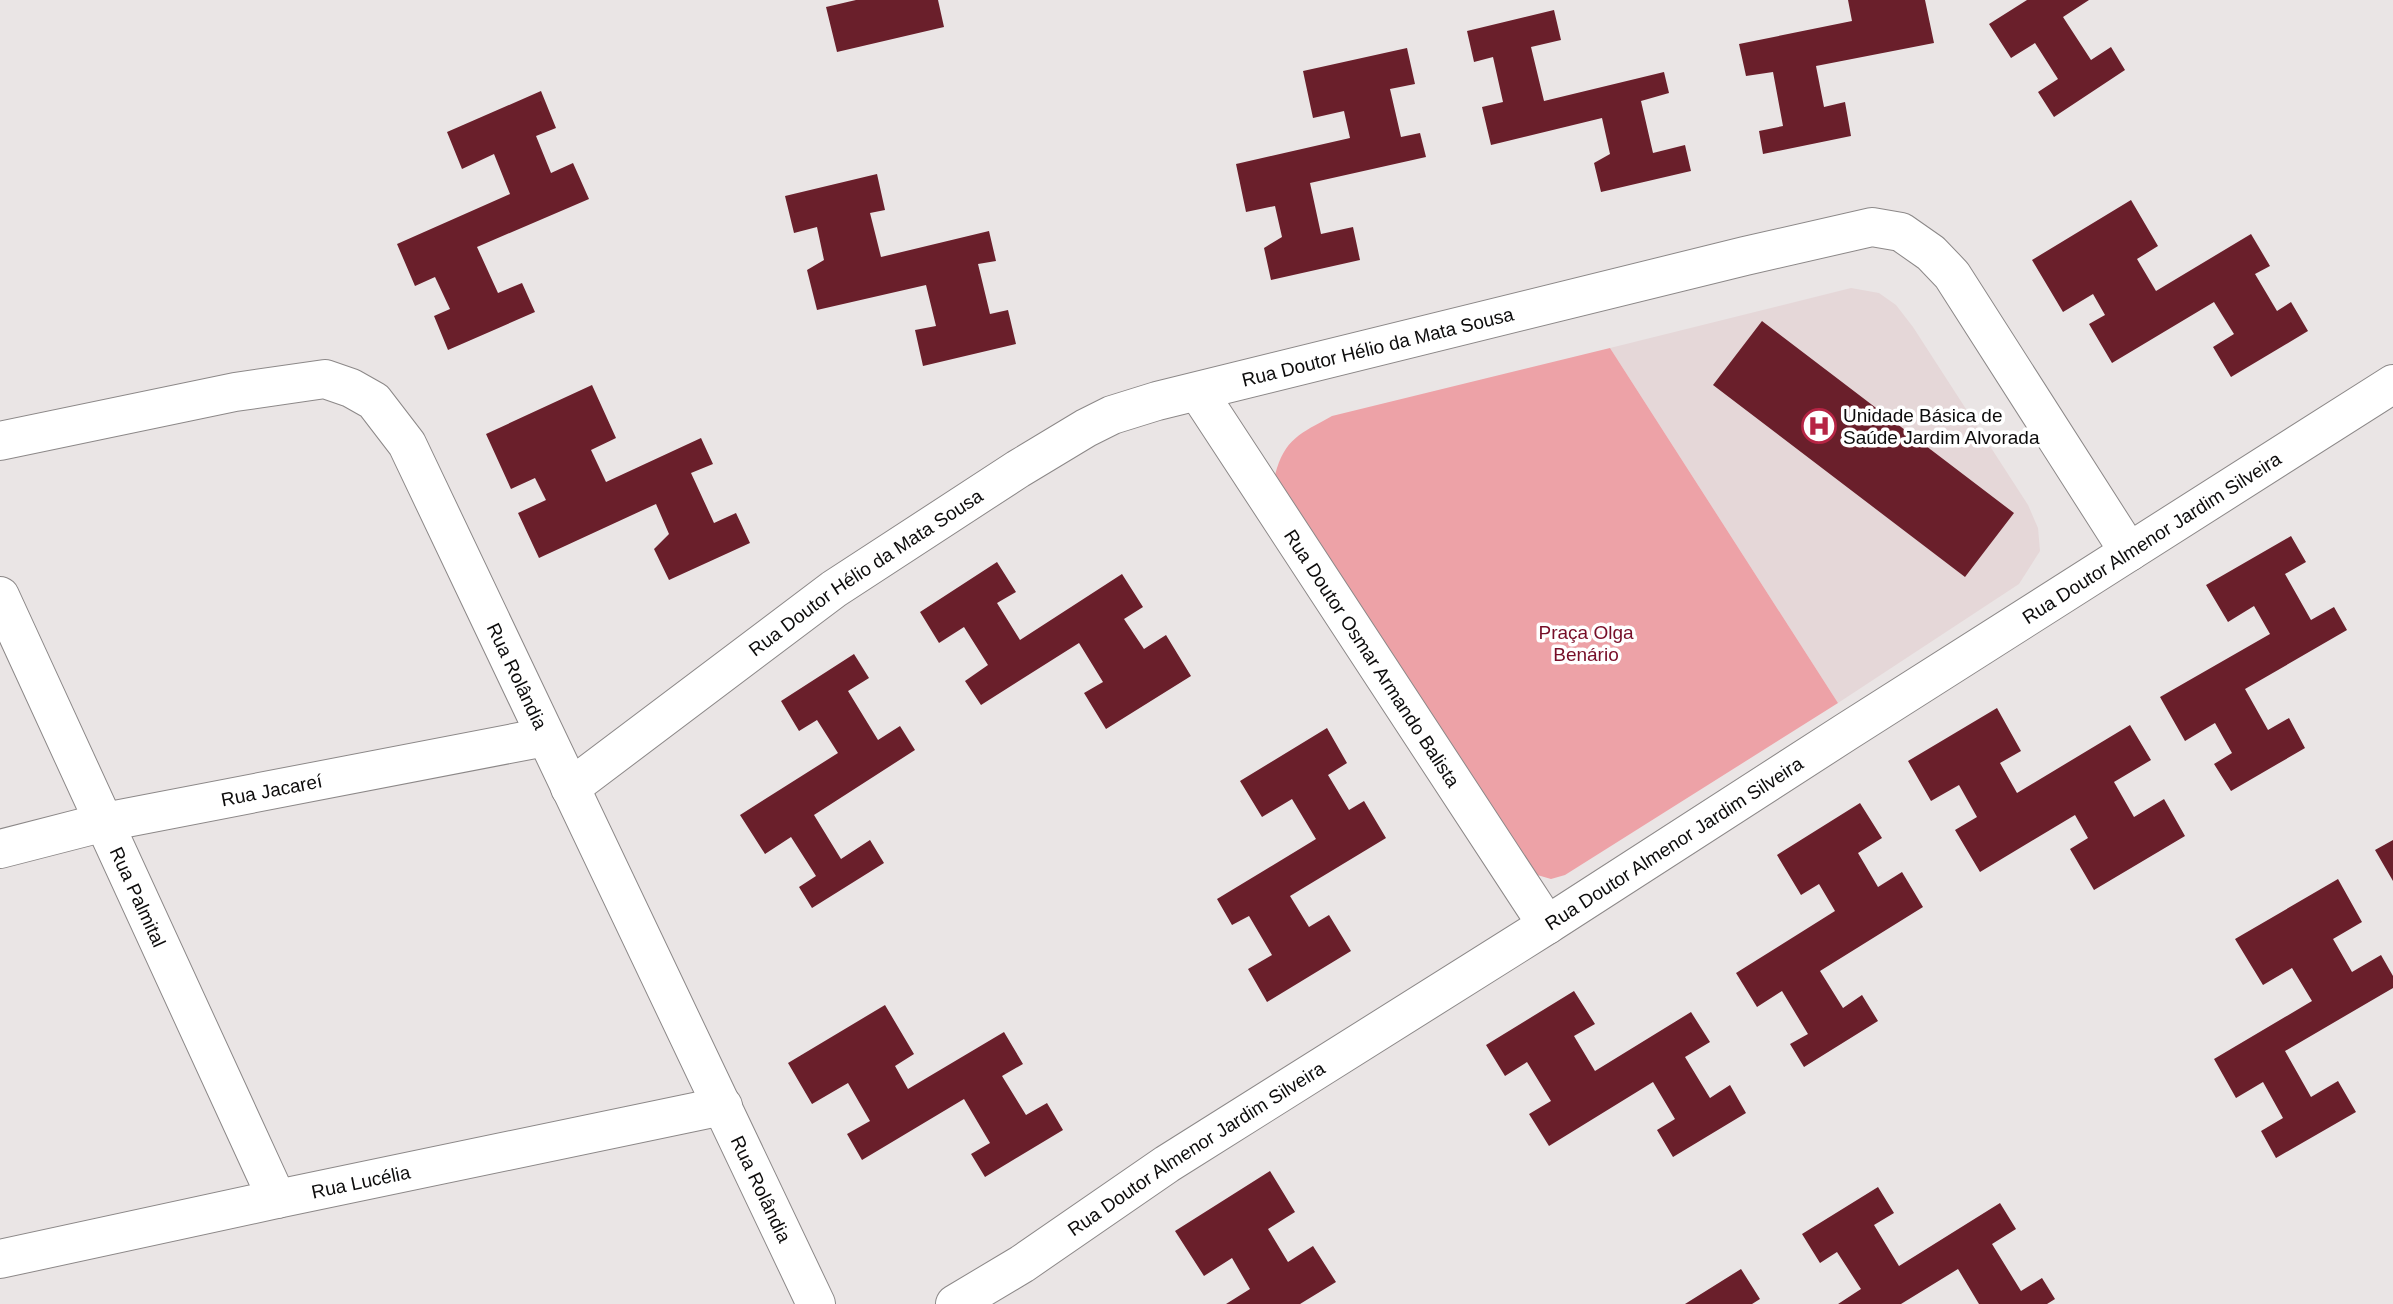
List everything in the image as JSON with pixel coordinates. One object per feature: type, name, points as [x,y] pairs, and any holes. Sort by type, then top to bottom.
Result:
[{"type":"street","name":"Rua Doutor Hélio da Mata Sousa","points":[[570,788],[834,589],[1018,468],[1112,415],[1745,256],[1872,227],[1901,232],[1931,253],[1952,275],[2129,552]]},
{"type":"street","name":"Rua Rolândia","points":[[0,442],[235,392],[325,379],[351,388],[374,401],[407,444],[816,1304]]},
{"type":"street","name":"Rua Doutor Almenor Jardim Silveira","points":[[955,1304],[1022,1264],[1167,1164],[1547,925],[2393,384]]},
{"type":"street","name":"Rua Doutor Osmar Armando Balista","points":[[1198,392],[1547,925]]},
{"type":"street","name":"Rua Palmital","points":[[0,596],[277,1199]]},
{"type":"street","name":"Rua Jacareí","points":[[0,849],[105,822],[545,737]]},
{"type":"street","name":"Rua Lucélia","points":[[0,1259],[723,1106]]},
{"type":"shaded area","name":"Unidade Básica de Saúde Jardim Alvorada","points":[[1851,288],[1879,293],[1896,305],[1913,327],[2028,505],[2038,528],[2040,551],[2019,584],[1838,703],[1610,348]]},
{"type":"green space","name":"Praça Olga Benário","points":[[1610,348],[1838,703],[1565,875],[1551,879],[1527,872],[1275,475],[1284,453],[1295,438],[1332,416]]},
{"type":"building","points":[[856,0],[938,0],[944,27],[837,52],[826,7]]},
{"type":"building","points":[[1848,0],[1925,0],[1934,43],[1816,66],[1824,107],[1845,102],[1851,136],[1763,154],[1759,131],[1783,126],[1773,72],[1746,76],[1739,44],[1852,21]]},
{"type":"building","points":[[2027,0],[2089,0],[2063,17],[2091,60],[2111,47],[2125,70],[2054,117],[2038,92],[2058,79],[2035,43],[2011,58],[1989,24]]},
{"type":"building","points":[[1554,10],[1561,40],[1531,47],[1544,101],[1664,72],[1669,93],[1641,101],[1653,153],[1685,145],[1691,171],[1601,192],[1594,163],[1610,154],[1602,118],[1491,145],[1482,107],[1503,102],[1493,57],[1474,62],[1467,31]]},
{"type":"building","points":[[1407,48],[1415,84],[1390,89],[1401,137],[1420,133],[1426,157],[1310,183],[1321,234],[1353,227],[1360,260],[1271,280],[1264,248],[1282,237],[1275,206],[1246,212],[1236,164],[1350,138],[1344,111],[1313,118],[1303,71]]},
{"type":"building","points":[[541,91],[556,128],[536,136],[551,173],[573,163],[589,199],[477,247],[498,293],[522,283],[535,312],[448,350],[434,316],[450,309],[435,277],[415,286],[397,244],[510,194],[494,154],[462,169],[447,132]]},
{"type":"building","points":[[877,174],[885,210],[870,213],[881,257],[989,231],[996,261],[978,264],[990,314],[1008,310],[1016,344],[923,366],[915,330],[936,326],[926,285],[817,310],[807,270],[824,260],[817,227],[794,233],[785,196]]},
{"type":"building","points":[[2131,200],[2158,246],[2137,259],[2156,291],[2251,234],[2270,266],[2255,274],[2277,311],[2291,302],[2308,331],[2231,377],[2213,347],[2234,334],[2214,302],[2112,363],[2089,324],[2105,315],[2093,294],[2063,312],[2032,260]]},
{"type":"building","points":[[1762,321],[2014,513],[1965,577],[1713,385]]},
{"type":"building","points":[[592,385],[616,438],[591,450],[606,482],[701,438],[713,464],[691,473],[714,523],[736,513],[750,543],[669,580],[654,549],[669,534],[656,504],[539,558],[518,513],[546,500],[535,478],[511,489],[486,434]]},
{"type":"building","points":[[2291,536],[2306,562],[2285,574],[2311,620],[2334,607],[2347,630],[2245,689],[2268,730],[2289,718],[2305,748],[2231,791],[2214,764],[2232,753],[2215,723],[2185,741],[2160,697],[2270,634],[2254,606],[2228,622],[2206,585]]},
{"type":"building","points":[[997,562],[1016,592],[997,603],[1020,640],[1122,574],[1143,607],[1124,619],[1144,649],[1166,635],[1191,676],[1106,729],[1084,693],[1103,682],[1079,643],[981,705],[965,681],[988,665],[964,627],[939,643],[920,612]]},
{"type":"building","points":[[854,654],[869,678],[848,691],[878,740],[900,726],[915,750],[814,815],[841,859],[870,840],[884,863],[812,908],[799,887],[816,876],[791,837],[765,854],[740,815],[838,753],[817,720],[799,731],[781,701]]},
{"type":"building","points":[[1997,708],[2021,751],[2000,763],[2017,793],[2130,725],[2151,760],[2114,782],[2134,817],[2164,799],[2185,836],[2094,890],[2070,849],[2088,838],[2075,815],[1980,872],[1955,830],[1977,817],[1959,785],[1931,801],[1908,761]]},
{"type":"building","points":[[1327,728],[1347,763],[1328,775],[1349,810],[1364,801],[1386,838],[1290,896],[1309,927],[1329,915],[1351,951],[1267,1002],[1248,969],[1272,955],[1249,916],[1232,925],[1217,899],[1316,839],[1292,799],[1262,817],[1240,781]]},
{"type":"building","points":[[1860,803],[1882,838],[1858,853],[1878,887],[1902,872],[1923,907],[1820,971],[1843,1008],[1862,995],[1878,1021],[1804,1067],[1790,1044],[1808,1034],[1782,991],[1757,1007],[1736,973],[1835,911],[1819,884],[1801,895],[1777,855]]},
{"type":"building","points":[[2393,840],[2393,881],[2375,850]]},
{"type":"building","points":[[2338,879],[2362,922],[2333,939],[2352,972],[2381,955],[2393,976],[2393,988],[2285,1051],[2311,1097],[2338,1081],[2356,1112],[2276,1158],[2261,1131],[2283,1118],[2263,1082],[2236,1098],[2214,1059],[2312,1001],[2292,968],[2263,985],[2235,939]]},
{"type":"building","points":[[1574,991],[1595,1024],[1574,1036],[1595,1071],[1691,1012],[1710,1042],[1685,1057],[1710,1098],[1730,1085],[1746,1113],[1673,1157],[1657,1130],[1675,1119],[1653,1082],[1549,1146],[1529,1114],[1551,1101],[1527,1062],[1505,1076],[1486,1045]]},
{"type":"building","points":[[885,1005],[914,1054],[895,1066],[908,1089],[1004,1032],[1023,1064],[1002,1076],[1026,1115],[1047,1103],[1063,1130],[985,1177],[971,1154],[990,1143],[964,1099],[862,1160],[847,1134],[870,1121],[848,1083],[812,1104],[788,1063]]},
{"type":"building","points":[[1270,1171],[1295,1212],[1268,1229],[1288,1262],[1313,1246],[1336,1282],[1300,1304],[1226,1304],[1250,1289],[1232,1258],[1204,1276],[1175,1231]]},
{"type":"building","points":[[1878,1187],[1894,1213],[1874,1225],[1899,1266],[2000,1203],[2016,1229],[1992,1244],[2021,1291],[2042,1278],[2055,1299],[2047,1304],[1979,1304],[1958,1269],[1901,1304],[1838,1304],[1861,1289],[1837,1252],[1820,1263],[1802,1234]]},
{"type":"building","points":[[1741,1269],[1760,1299],[1752,1304],[1685,1304]]},
{"type":"place","name":"Unidade Básica de Saúde Jardim Alvorada","points":[[1819,426]]}]
